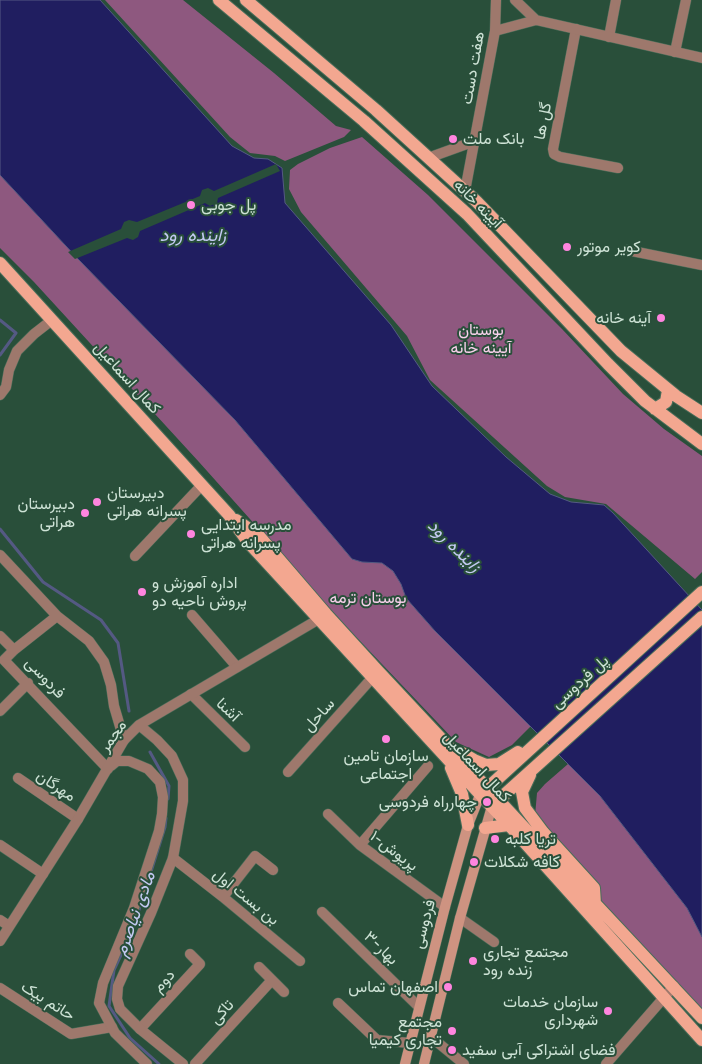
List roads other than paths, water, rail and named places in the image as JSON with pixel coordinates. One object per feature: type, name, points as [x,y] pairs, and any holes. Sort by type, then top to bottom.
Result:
[{"type":"main road","name":"آیینه خانه","points":[[220,0],[364,121],[467,214],[645,401],[702,444]]},
{"type":"main road","name":"آیینه خانه","points":[[246,0],[376,110],[465,192],[621,351],[668,390],[702,413]]},
{"type":"main road","name":"کمال اسماعیل","points":[[0,263],[229,515],[248,542],[372,678],[447,759],[484,791]]},
{"type":"main road","points":[[655,409],[666,402],[668,390]]},
{"type":"main road","name":"کمال اسماعیل","points":[[229,515],[259,536],[326,614],[447,744],[495,803],[674,986],[702,1018]]},
{"type":"main road","name":"پل فردوسی","points":[[484,791],[702,592]]},
{"type":"main road","name":"پل فردوسی","points":[[495,803],[702,617]]},
{"type":"main road","points":[[447,744],[486,765],[499,764],[517,752],[530,749]]},
{"type":"main road","points":[[447,759],[462,794],[468,825]]},
{"type":"main road","points":[[537,764],[522,792],[525,808],[543,832],[594,888],[595,904]]},
{"type":"main road","name":"فردوسی","points":[[405,1064],[468,825],[484,791]]},
{"type":"main road","name":"کمال اسماعیل","points":[[495,803],[510,825],[702,1040]]},
{"type":"main road","name":"فردوسی","points":[[424,1064],[460,918],[485,828],[495,803]]},
{"type":"main road","points":[[485,828],[510,825]]},
{"type":"main road","points":[[414,1028],[431,1037]]},
{"type":"street","name":"هفت دست","points":[[465,192],[495,31],[496,0]]},
{"type":"street","points":[[515,0],[536,20]]},
{"type":"street","points":[[609,37],[616,0]]},
{"type":"street","points":[[675,52],[686,0]]},
{"type":"street","points":[[495,31],[536,20],[702,58]]},
{"type":"street","name":"گل ها","points":[[576,29],[553,149],[554,154],[618,168]]},
{"type":"street","points":[[428,158],[475,141]]},
{"type":"street","points":[[627,250],[702,265]]},
{"type":"street","points":[[0,395],[6,387],[17,352],[34,334],[52,320]]},
{"type":"street","points":[[135,556],[202,485]]},
{"type":"street","points":[[0,556],[57,616],[89,641],[104,662],[124,740]]},
{"type":"street","points":[[192,615],[237,667]]},
{"type":"street","name":"فردوسی","points":[[57,616],[4,660],[108,769]]},
{"type":"street","name":"مجمر","points":[[0,941],[78,819],[124,740],[139,725],[319,619]]},
{"type":"street","points":[[0,636],[14,650]]},
{"type":"street","name":"ساحل","points":[[288,772],[372,678]]},
{"type":"street","points":[[0,711],[28,683]]},
{"type":"street","name":"آشنا","points":[[191,694],[245,746]]},
{"type":"street","points":[[139,725],[158,740],[172,756],[183,780],[183,801],[173,858],[151,913],[118,986],[117,999],[120,1009],[140,1029],[183,1064]]},
{"type":"street","points":[[108,769],[117,761],[129,761],[148,769],[160,782],[163,797],[159,831],[134,908],[103,983],[99,1003],[115,1033],[147,1064]]},
{"type":"street","points":[[360,845],[428,766]]},
{"type":"street","name":"مهرگان","points":[[18,778],[78,819]]},
{"type":"street","name":"۱-پریوش","points":[[328,814],[360,845],[445,907]]},
{"type":"street","points":[[0,845],[43,874]]},
{"type":"street","points":[[223,897],[255,856],[273,870]]},
{"type":"street","name":"بن بست اول","points":[[173,858],[300,961]]},
{"type":"street","name":"۳-بهار","points":[[322,912],[419,1006]]},
{"type":"street","points":[[460,918],[494,942]]},
{"type":"street","points":[[0,920],[9,926]]},
{"type":"street","name":"دوم","points":[[140,1029],[200,964],[190,954]]},
{"type":"street","points":[[259,967],[284,992]]},
{"type":"street","name":"تاکی","points":[[195,1064],[272,980]]},
{"type":"street","points":[[606,1064],[674,986]]},
{"type":"street","name":"حاتم بیک","points":[[0,988],[71,1034],[112,1027]]},
{"type":"street","points":[[338,1003],[377,1040],[410,1043]]},
{"type":"street","points":[[431,1037],[464,1064]]},
{"type":"water","name":"زاینده رود","points":[[0,0],[100,0],[232,146],[254,158],[268,159],[282,168],[285,203],[391,325],[432,386],[506,457],[550,494],[571,502],[604,505],[702,610],[702,937],[687,908],[600,796],[435,631],[406,598],[401,584],[393,571],[382,563],[362,562],[352,559],[235,420],[79,260],[0,175]]},
{"type":"waterway","name":"مادی نیاصرم","points":[[0,320],[16,333],[0,355]]},
{"type":"waterway","name":"مادی نیاصرم","points":[[0,529],[43,582],[101,620],[118,643],[129,711]]},
{"type":"waterway","name":"مادی نیاصرم","points":[[150,752],[169,786],[168,799]]},
{"type":"waterway","name":"مادی نیاصرم","points":[[159,1064],[130,1038],[109,1006],[114,970],[133,929],[165,827],[166,818]]},
{"type":"place","name":"بانک ملت","points":[[453,139]]},
{"type":"place","name":"پل جوبی","points":[[191,205]]},
{"type":"place","name":"کویر موتور","points":[[567,247]]},
{"type":"place","name":"آینه خانه","points":[[661,318]]},
{"type":"place","name":"دبیرستان پسرانه هراتی","points":[[97,502]]},
{"type":"place","name":"دبیرستان هراتی","points":[[85,513]]},
{"type":"place","name":"مدرسه ابتدایی پسرانه هراتی","points":[[191,534]]},
{"type":"place","name":"اداره آموزش و پروش ناحیه دو","points":[[142,592]]},
{"type":"place","name":"سازمان تامین اجتماعی","points":[[386,739]]},
{"type":"place","name":"چهارراه فردوسی","points":[[487,802]]},
{"type":"place","name":"تریا کلبه","points":[[495,839]]},
{"type":"place","name":"کافه شکلات","points":[[474,862]]},
{"type":"place","name":"مجتمع تجاری زنده رود","points":[[473,961]]},
{"type":"place","name":"اصفهان تماس","points":[[448,987]]},
{"type":"place","name":"سازمان خدمات شهرداری","points":[[608,1011]]},
{"type":"place","name":"مجتمع تجاری کیمیا","points":[[452,1031]]},
{"type":"place","name":"فضای اشتراکی آبی سفید","points":[[452,1050]]},
{"type":"park label","name":"بوستان آیینه خانه","points":[[482,339]]},
{"type":"park label","name":"بوستان ترمه","points":[[368,598]]}]
